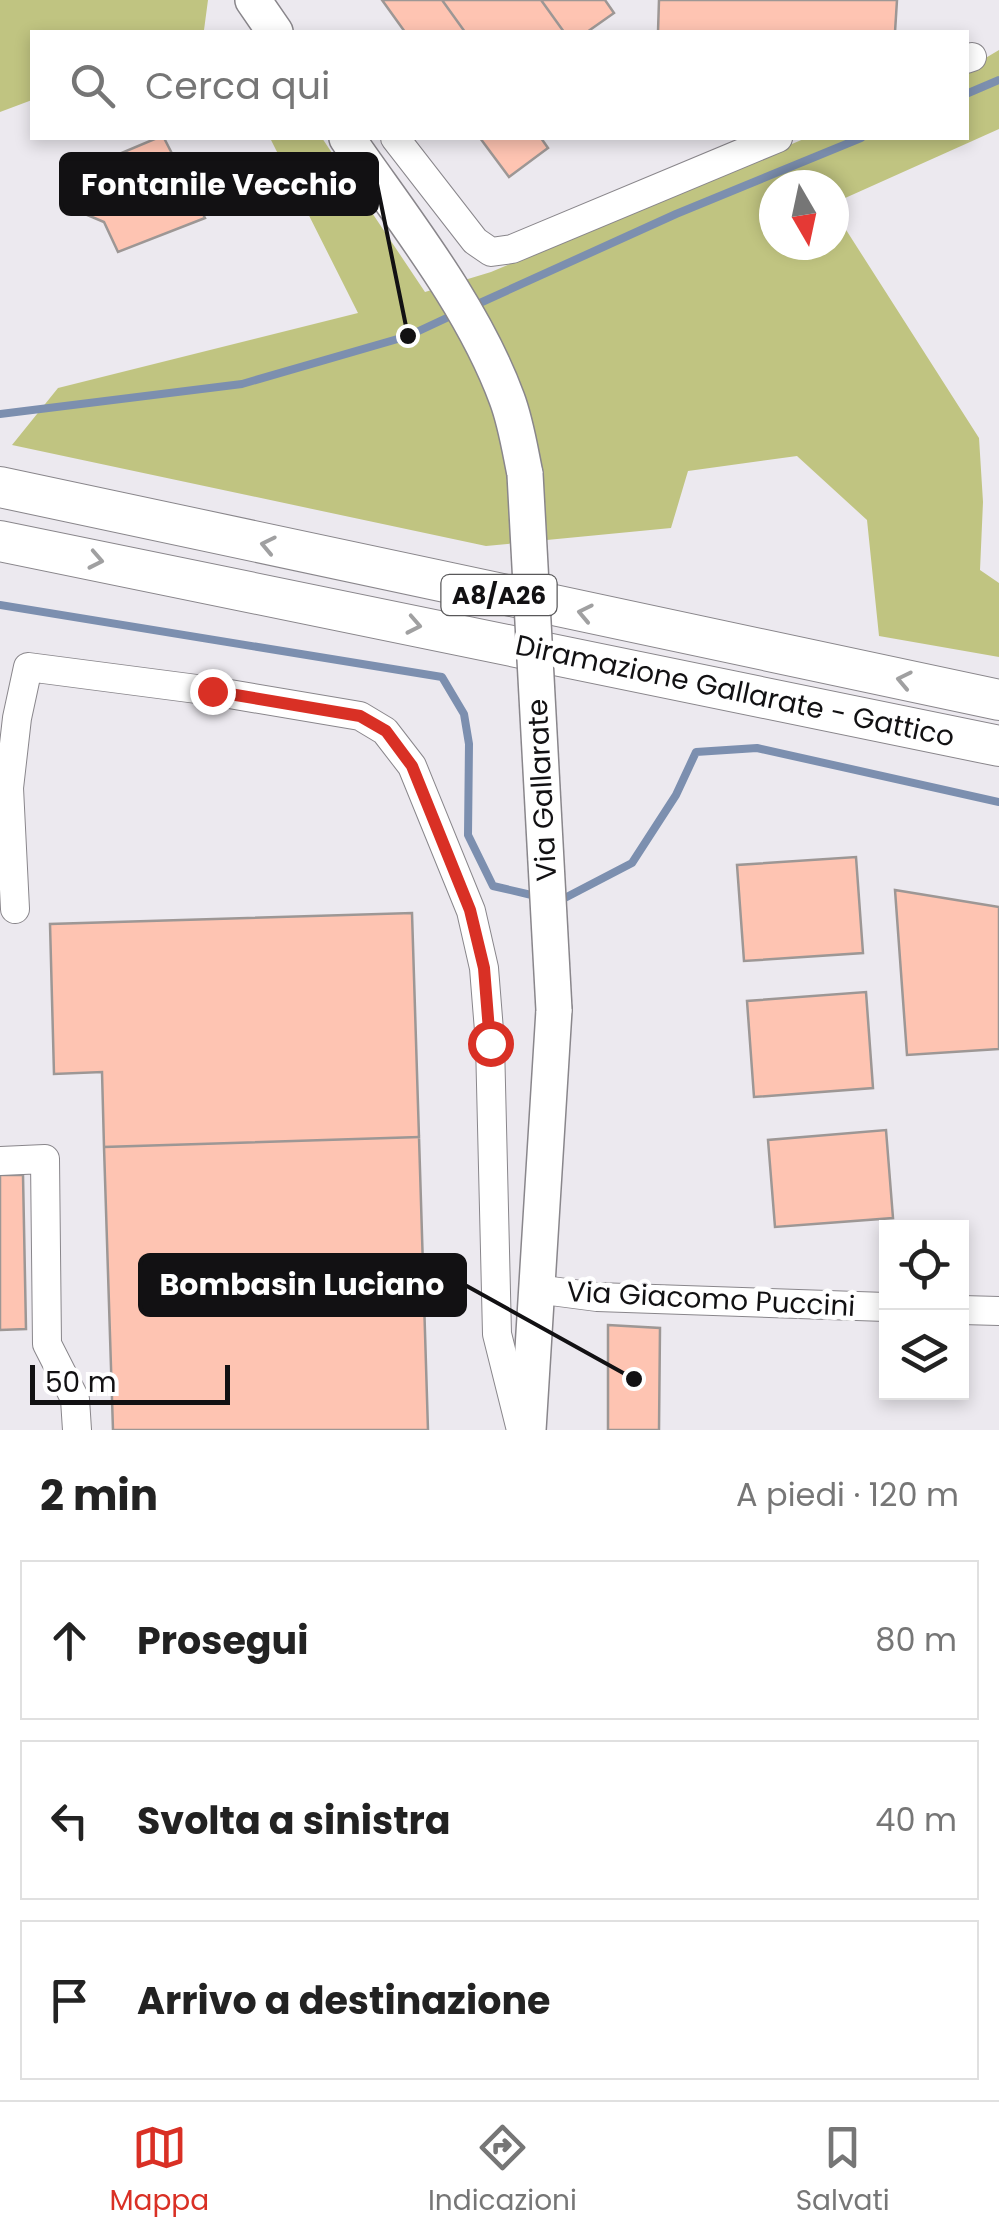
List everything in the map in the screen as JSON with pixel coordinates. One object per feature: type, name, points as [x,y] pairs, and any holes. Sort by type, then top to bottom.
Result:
[{"type":"highway","name":"Diramazione Gallarate - Gattico","points":[[0,487],[999,700]]},
{"type":"highway","name":"Diramazione Gallarate - Gattico","points":[[0,541],[999,746]]},
{"type":"main road","points":[[253,0],[274,30]]},
{"type":"main road","name":"Via Gallarate","points":[[348,140],[450,288],[476,336],[508,400],[525,474],[554,1010],[524,1430]]},
{"type":"street","points":[[397,140],[475,241],[491,252],[512,248],[773,140]]},
{"type":"street","points":[[15,909],[9,788],[28,667],[212,691],[360,716],[386,731],[412,766],[428,800],[470,910],[484,968],[490,1043],[497,1334],[524,1430]]},
{"type":"street","points":[[0,1161],[45,1159],[47,1344],[74,1399],[77,1430]]},
{"type":"street","name":"Via Giacomo Puccini","points":[[536,1289],[597,1297],[879,1307]]},
{"type":"street","points":[[969,1310],[999,1311]]},
{"type":"green space","points":[[0,0],[208,0],[204,30],[30,30],[30,101],[0,112]]},
{"type":"green space","points":[[999,50],[999,129],[849,196],[849,170],[759,170],[759,260],[849,260],[849,234],[979,438],[983,502],[980,570],[999,583],[999,657],[879,636],[867,520],[797,456],[688,471],[671,528],[486,546],[12,445],[58,388],[358,313],[271,140],[323,140],[425,292],[491,272],[801,140],[969,140],[969,68]]},
{"type":"building","points":[[382,0],[442,0],[464,30],[404,30]]},
{"type":"building","points":[[442,0],[541,0],[563,30],[464,30]]},
{"type":"building","points":[[541,0],[605,0],[614,13],[590,30],[563,30]]},
{"type":"building","points":[[659,0],[897,0],[895,30],[658,30]]},
{"type":"building","points":[[152,140],[165,140],[205,218],[118,252],[104,222],[66,206],[62,178]]},
{"type":"building","points":[[481,140],[542,140],[548,148],[509,177]]},
{"type":"building","points":[[856,857],[863,953],[744,961],[737,865]]},
{"type":"building","points":[[895,890],[999,907],[999,1049],[907,1055]]},
{"type":"building","points":[[412,913],[419,1137],[104,1147],[102,1072],[54,1074],[50,924]]},
{"type":"building","points":[[866,992],[873,1088],[754,1097],[747,1001]]},
{"type":"building","points":[[886,1130],[893,1218],[775,1227],[768,1140]]},
{"type":"building","points":[[419,1137],[428,1430],[113,1430],[104,1147]]},
{"type":"building","points":[[0,1175],[23,1175],[26,1329],[0,1330]]},
{"type":"building","points":[[608,1325],[660,1328],[659,1430],[608,1430]]},
{"type":"waterway","points":[[969,93],[999,80]]},
{"type":"waterway","points":[[471,307],[676,214],[856,140]]},
{"type":"waterway","points":[[0,414],[242,384],[408,336],[453,315]]},
{"type":"waterway","points":[[0,605],[442,677],[464,714],[469,744],[468,835],[493,886],[540,897]]},
{"type":"waterway","points":[[559,901],[632,863],[676,795],[696,752],[757,748],[999,802]]},
{"type":"place","name":"Fontanile Vecchio","points":[[408,336]]},
{"type":"place","name":"Bombasin Luciano","points":[[634,1379]]},
{"type":"route","points":[[212,691],[360,716],[386,731],[412,766],[428,800],[470,910],[484,968],[490,1043]]}]
